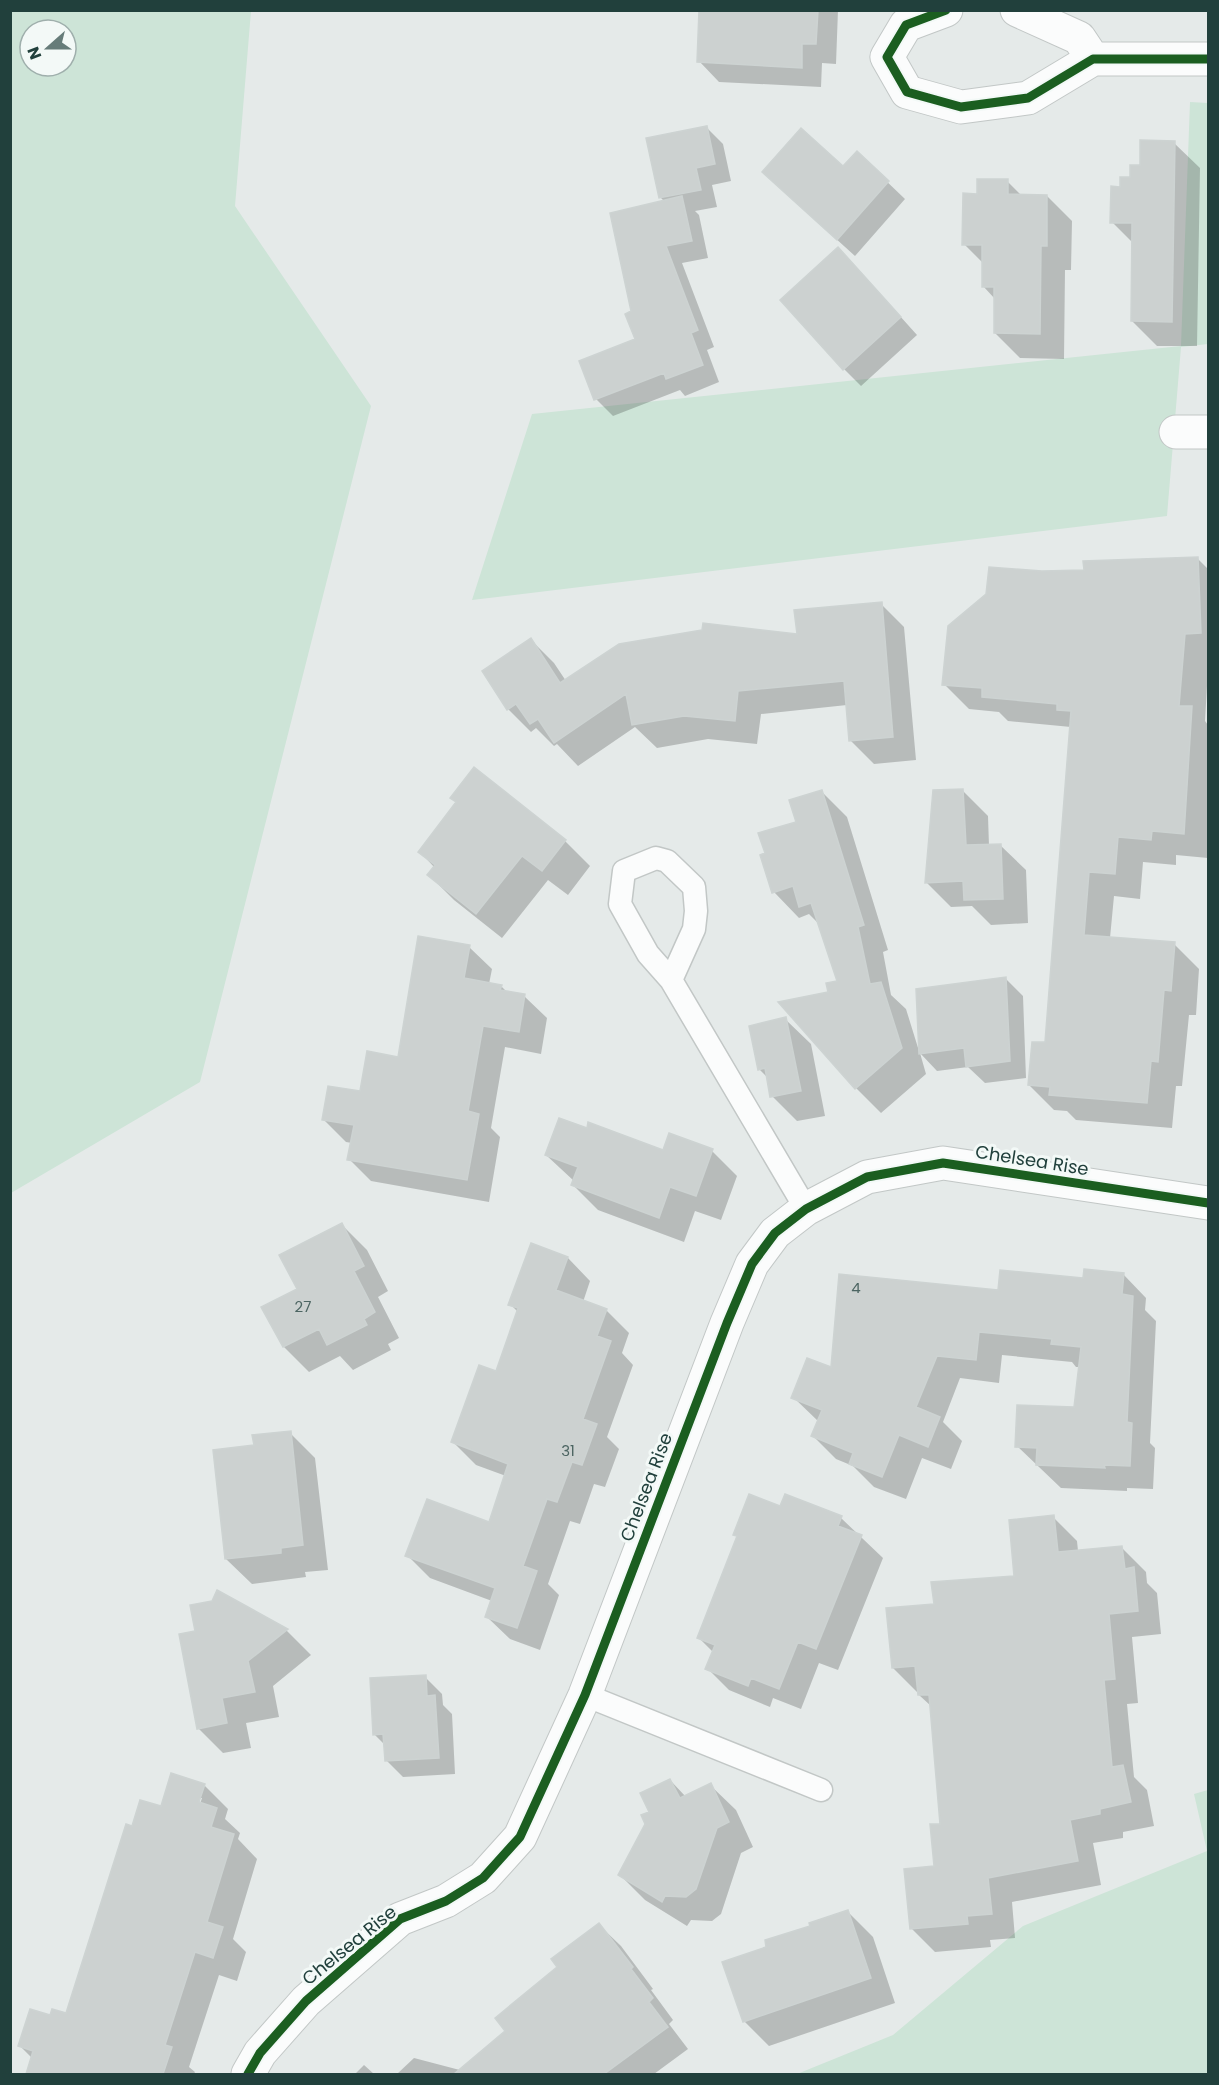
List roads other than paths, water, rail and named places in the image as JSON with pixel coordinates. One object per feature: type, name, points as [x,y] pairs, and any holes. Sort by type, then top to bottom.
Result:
[{"type":"street","points":[[946,10],[906,25],[887,57],[907,92],[961,107],[1028,98],[1093,59],[1209,59]]},
{"type":"street","points":[[1017,10],[1079,38],[1093,59]]},
{"type":"street","points":[[1176,432],[1209,432]]},
{"type":"street","name":"Chelsea Rise","points":[[248,2074],[260,2053],[306,2001],[332,1978],[400,1919],[446,1901],[483,1878],[520,1837],[585,1695],[727,1323],[752,1264],[775,1233],[806,1209],[867,1177],[943,1163],[1209,1203]]},
{"type":"lane","points":[[671,980],[694,929],[696,911],[694,887],[668,861],[656,858],[624,872],[620,904],[648,954],[671,980],[806,1209]]},
{"type":"lane","points":[[585,1695],[820,1790]]}]
